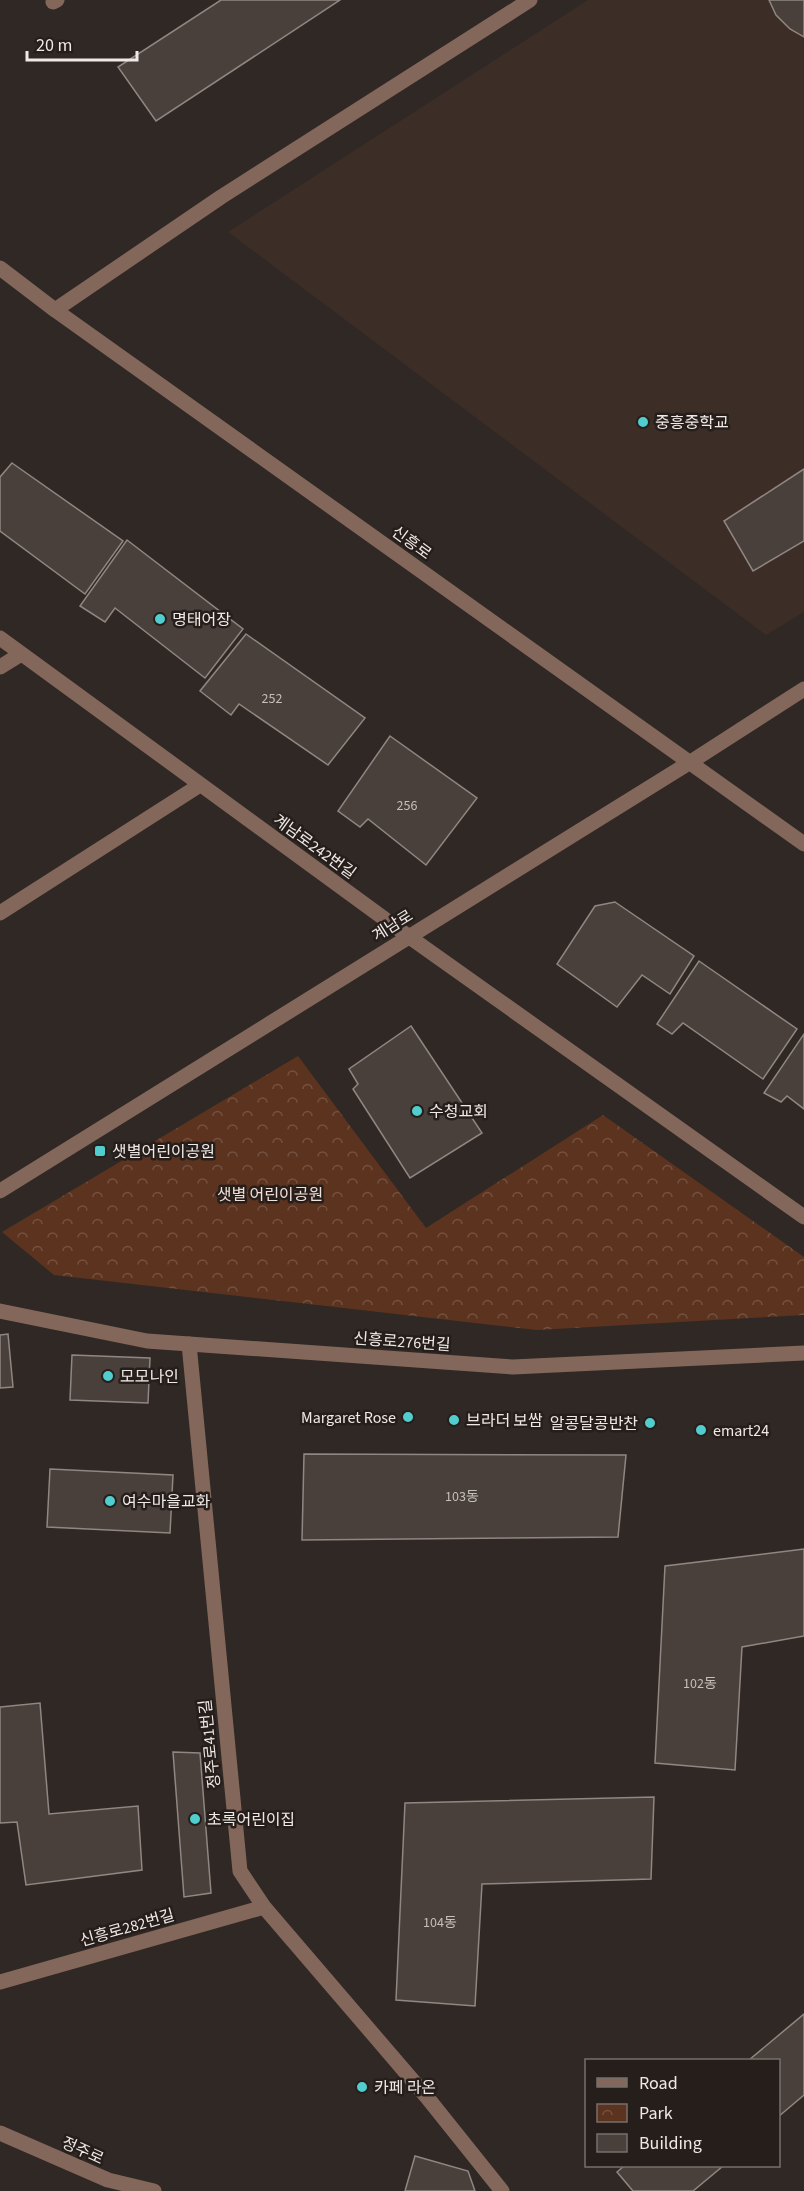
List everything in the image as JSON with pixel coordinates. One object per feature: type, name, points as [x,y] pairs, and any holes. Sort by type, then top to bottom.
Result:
[{"type":"street","points":[[55,310],[221,197],[530,0]]},
{"type":"street","name":"신흥로","points":[[0,268],[55,310],[804,844]]},
{"type":"street","name":"계남로242번길","points":[[0,639],[408,936],[804,1217]]},
{"type":"street","points":[[0,667],[21,654]]},
{"type":"street","name":"계남로","points":[[0,1191],[689,763],[804,689]]},
{"type":"street","points":[[0,913],[201,785]]},
{"type":"street","name":"신흥로276번길","points":[[0,1311],[147,1341],[513,1367],[804,1353]]},
{"type":"street","name":"정주로41번길","points":[[189,1344],[240,1870],[264,1907],[426,2096],[502,2191]]},
{"type":"street","name":"신흥로282번길","points":[[0,1982],[264,1907]]},
{"type":"street","name":"정주로","points":[[0,2133],[102,2186],[154,2191]]},
{"type":"shaded area","name":"중흥중학교","points":[[588,0],[804,0],[804,612],[766,635],[228,232]]},
{"type":"green space","name":"샛별 어린이공원","points":[[298,1056],[426,1228],[603,1115],[804,1257],[804,1315],[537,1330],[54,1275],[2,1232]]},
{"type":"building","points":[[221,0],[340,0],[156,121],[118,67]]},
{"type":"building","points":[[769,0],[804,0],[804,37],[790,29],[776,15]]},
{"type":"building","points":[[12,463],[123,541],[85,594],[0,531],[0,477]]},
{"type":"building","points":[[804,469],[804,541],[753,571],[724,521]]},
{"type":"building","points":[[127,540],[243,629],[205,678],[115,608],[105,622],[80,606]]},
{"type":"building","points":[[246,634],[365,718],[328,765],[239,704],[231,715],[200,691]]},
{"type":"building","points":[[390,736],[477,798],[426,865],[368,819],[360,827],[338,811]]},
{"type":"building","points":[[615,902],[694,956],[670,994],[642,975],[617,1007],[557,964],[595,906]]},
{"type":"building","points":[[699,961],[797,1029],[763,1079],[683,1023],[672,1034],[657,1024]]},
{"type":"building","name":"수청교회","points":[[411,1026],[482,1133],[410,1178],[353,1089],[358,1084],[349,1069]]},
{"type":"building","points":[[804,1034],[804,1109],[787,1096],[781,1102],[764,1093]]},
{"type":"building","points":[[8,1334],[13,1387],[0,1388],[0,1335]]},
{"type":"building","points":[[72,1355],[150,1358],[148,1403],[70,1400]]},
{"type":"building","points":[[304,1454],[626,1455],[618,1537],[302,1540]]},
{"type":"building","name":"여수마을교화","points":[[50,1469],[173,1475],[170,1533],[47,1527]]},
{"type":"building","points":[[804,1549],[804,1636],[742,1647],[735,1770],[655,1763],[665,1566]]},
{"type":"building","points":[[40,1703],[49,1814],[138,1806],[142,1870],[26,1885],[17,1822],[0,1823],[0,1707]]},
{"type":"building","points":[[173,1752],[200,1753],[211,1893],[184,1897]]},
{"type":"building","points":[[654,1797],[651,1879],[482,1884],[475,2006],[396,2000],[405,1803]]},
{"type":"building","points":[[804,2014],[804,2095],[780,2115],[780,2059],[750,2059]]},
{"type":"building","points":[[415,2156],[468,2171],[475,2191],[405,2191]]},
{"type":"building","points":[[623,2167],[722,2167],[693,2191],[633,2191],[617,2172]]},
{"type":"place","name":"중흥중학교","points":[[643,422]]},
{"type":"place","name":"명태어장","points":[[160,619]]},
{"type":"place","name":"수청교회","points":[[417,1111]]},
{"type":"place","name":"샛별어린이공원","points":[[100,1151]]},
{"type":"place","name":"모모나인","points":[[108,1376]]},
{"type":"place","name":"Margaret Rose","points":[[408,1417]]},
{"type":"place","name":"브라더 보쌈","points":[[454,1420]]},
{"type":"place","name":"알콩달콩반찬","points":[[650,1423]]},
{"type":"place","name":"emart24","points":[[701,1430]]},
{"type":"place","name":"여수마을교화","points":[[110,1501]]},
{"type":"place","name":"초록어린이집","points":[[195,1819]]},
{"type":"place","name":"카페 라온","points":[[362,2087]]}]
